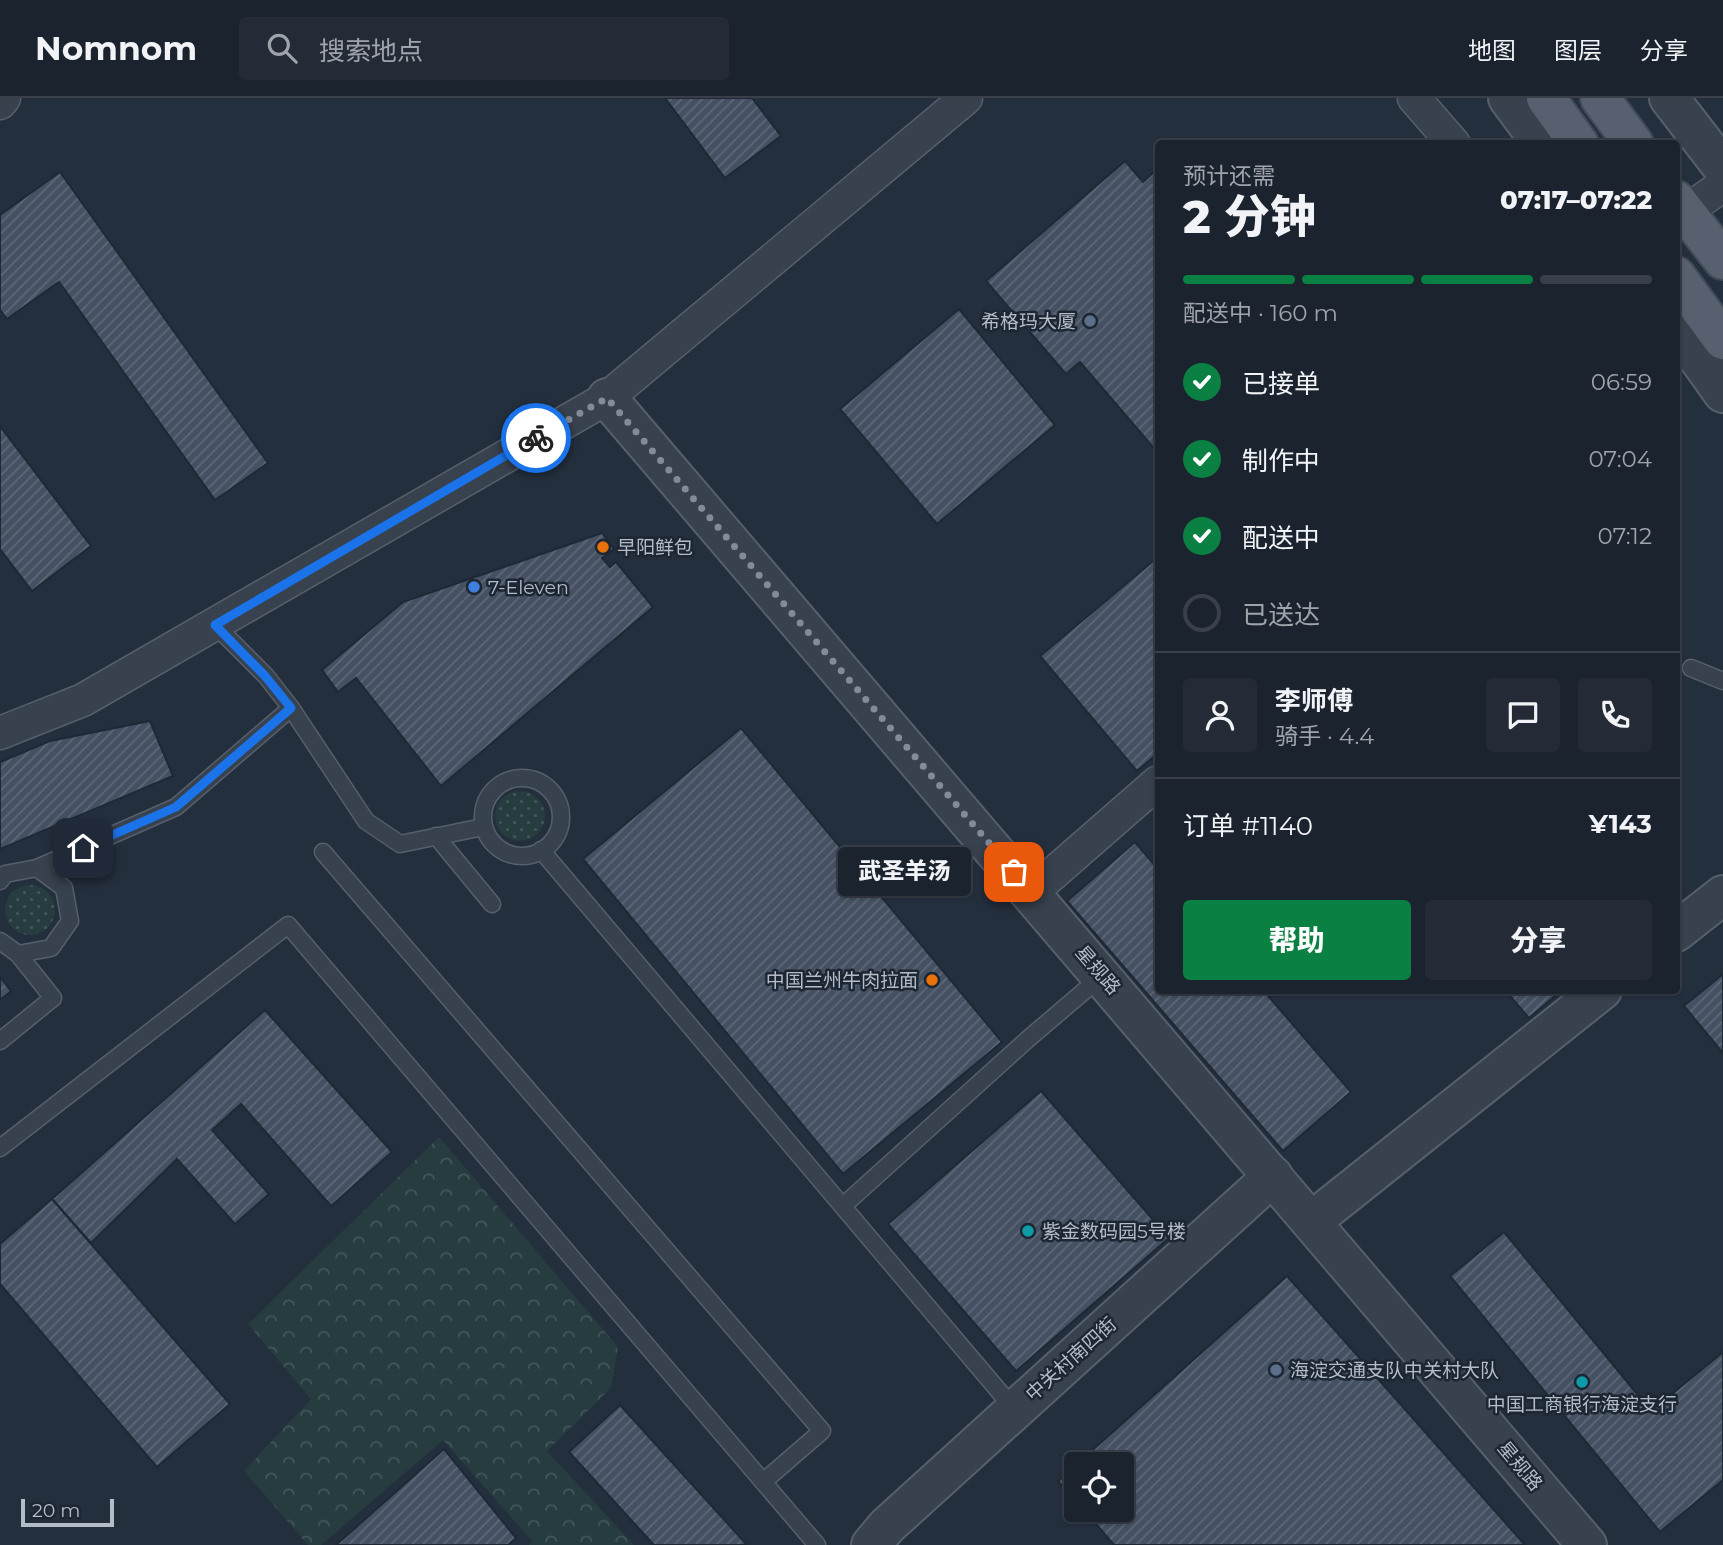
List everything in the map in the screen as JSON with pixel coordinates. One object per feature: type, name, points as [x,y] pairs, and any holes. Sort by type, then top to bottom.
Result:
[{"type":"main road","points":[[1546,98],[1576,140]]},
{"type":"main road","points":[[1600,98],[1631,140]]},
{"type":"main road","points":[[1681,206],[1723,260]]},
{"type":"main road","points":[[1680,281],[1723,340]]},
{"type":"street","points":[[0,103],[4,98]]},
{"type":"street","points":[[0,733],[83,700],[607,398],[966,98]]},
{"type":"street","points":[[1414,98],[1451,140]]},
{"type":"street","points":[[1508,98],[1539,140]]},
{"type":"street","points":[[1669,98],[1723,168]]},
{"type":"street","points":[[1681,206],[1723,185]]},
{"type":"street","points":[[1680,333],[1723,393]]},
{"type":"street","name":"星规路","points":[[607,398],[1103,975],[1587,1545]]},
{"type":"street","points":[[0,708],[83,700]]},
{"type":"street","points":[[1032,892],[1155,785]]},
{"type":"street","points":[[1680,929],[1723,895]]},
{"type":"street","points":[[1312,1222],[1597,994]]},
{"type":"street","name":"中关村南四街","points":[[871,1545],[887,1526],[1273,1176]]},
{"type":"lane","points":[[215,625],[265,676],[291,708],[366,821],[400,844],[482,827]]},
{"type":"lane","points":[[1691,668],[1723,681]]},
{"type":"lane","points":[[0,881],[5,874],[37,869],[176,807],[291,708]]},
{"type":"lane","points":[[512,777],[543,782],[562,807],[557,838],[532,857],[501,852],[482,827],[487,796],[512,777]]},
{"type":"lane","points":[[436,836],[492,904]]},
{"type":"lane","points":[[541,850],[1015,1410]]},
{"type":"lane","points":[[323,852],[822,1432],[763,1482]]},
{"type":"lane","points":[[18,954],[51,948],[70,920],[64,888],[37,869]]},
{"type":"lane","points":[[0,1148],[288,925],[817,1545]]},
{"type":"lane","points":[[0,941],[18,954],[53,998],[0,1041]]},
{"type":"lane","points":[[844,1206],[1028,1039],[1103,975]]},
{"type":"green space","points":[[520,791],[538,798],[545,816],[538,834],[520,841],[502,834],[495,816],[502,798]]},
{"type":"green space","points":[[30,885],[48,892],[55,910],[48,928],[30,935],[12,928],[5,910],[12,892]]},
{"type":"green space","points":[[439,1137],[618,1347],[611,1388],[547,1451],[634,1545],[529,1545],[532,1541],[443,1440],[321,1545],[308,1545],[244,1471],[311,1399],[248,1324]]},
{"type":"building","points":[[665,98],[752,98],[781,136],[725,178]]},
{"type":"building","name":"希格玛大厦","points":[[1125,161],[1143,182],[1155,171],[1155,450],[1080,362],[1066,374],[986,281]]},
{"type":"building","points":[[60,172],[268,463],[215,500],[59,282],[7,319],[0,310],[0,215]]},
{"type":"building","points":[[959,309],[1055,425],[937,524],[840,409]]},
{"type":"building","points":[[0,426],[91,546],[32,591],[0,549]]},
{"type":"building","points":[[602,533],[614,549],[602,558],[610,567],[616,562],[653,607],[441,786],[356,678],[338,692],[322,670],[403,602]]},
{"type":"building","points":[[1155,560],[1155,756],[1137,771],[1040,656]]},
{"type":"building","points":[[150,721],[173,776],[0,849],[0,762],[50,741]]},
{"type":"building","points":[[741,728],[1002,1042],[843,1174],[583,859]]},
{"type":"building","points":[[1135,842],[1155,865],[1155,994],[1266,994],[1351,1092],[1283,1151],[1067,901]]},
{"type":"building","points":[[1723,974],[1723,1053],[1684,1006]]},
{"type":"building","points":[[0,977],[11,991],[0,1000]]},
{"type":"building","points":[[1508,994],[1557,994],[1529,1018]]},
{"type":"building","points":[[265,1010],[392,1152],[331,1206],[241,1104],[212,1130],[269,1194],[235,1224],[177,1159],[91,1243],[52,1199]]},
{"type":"building","name":"紫金数码园5号楼","points":[[1041,1091],[1169,1238],[1016,1371],[888,1224]]},
{"type":"building","points":[[52,1199],[230,1404],[157,1467],[0,1284],[0,1244]]},
{"type":"building","name":"中国工商银行海淀支行","points":[[1504,1232],[1651,1411],[1723,1352],[1723,1480],[1660,1532],[1450,1276]]},
{"type":"building","name":"海淀交通支队中关村大队","points":[[1287,1276],[1525,1545],[1114,1545],[1094,1522],[1134,1522],[1134,1452],[1090,1452]]},
{"type":"building","points":[[620,1405],[747,1545],[654,1545],[569,1452]]},
{"type":"building","points":[[444,1449],[516,1538],[508,1545],[336,1545]]},
{"type":"building","name":"海淀交通支队中关村大队","points":[[1064,1476],[1064,1488],[1058,1481]]},
{"type":"way so far","points":[[536,438],[607,398],[1014,872]]},
{"type":"place","name":"希格玛大厦","points":[[1090,321]]},
{"type":"place","name":"早阳鲜包","points":[[603,547]]},
{"type":"place","name":"7-Eleven","points":[[474,587]]},
{"type":"place","name":"武圣羊汤","points":[[1014,872]]},
{"type":"place","name":"中国兰州牛肉拉面","points":[[932,980]]},
{"type":"place","name":"紫金数码园5号楼","points":[[1028,1231]]},
{"type":"place","name":"海淀交通支队中关村大队","points":[[1276,1370]]},
{"type":"place","name":"中国工商银行海淀支行","points":[[1582,1382]]},
{"type":"route","points":[[83,848],[176,807],[291,708],[265,676],[215,625],[536,438]]}]
